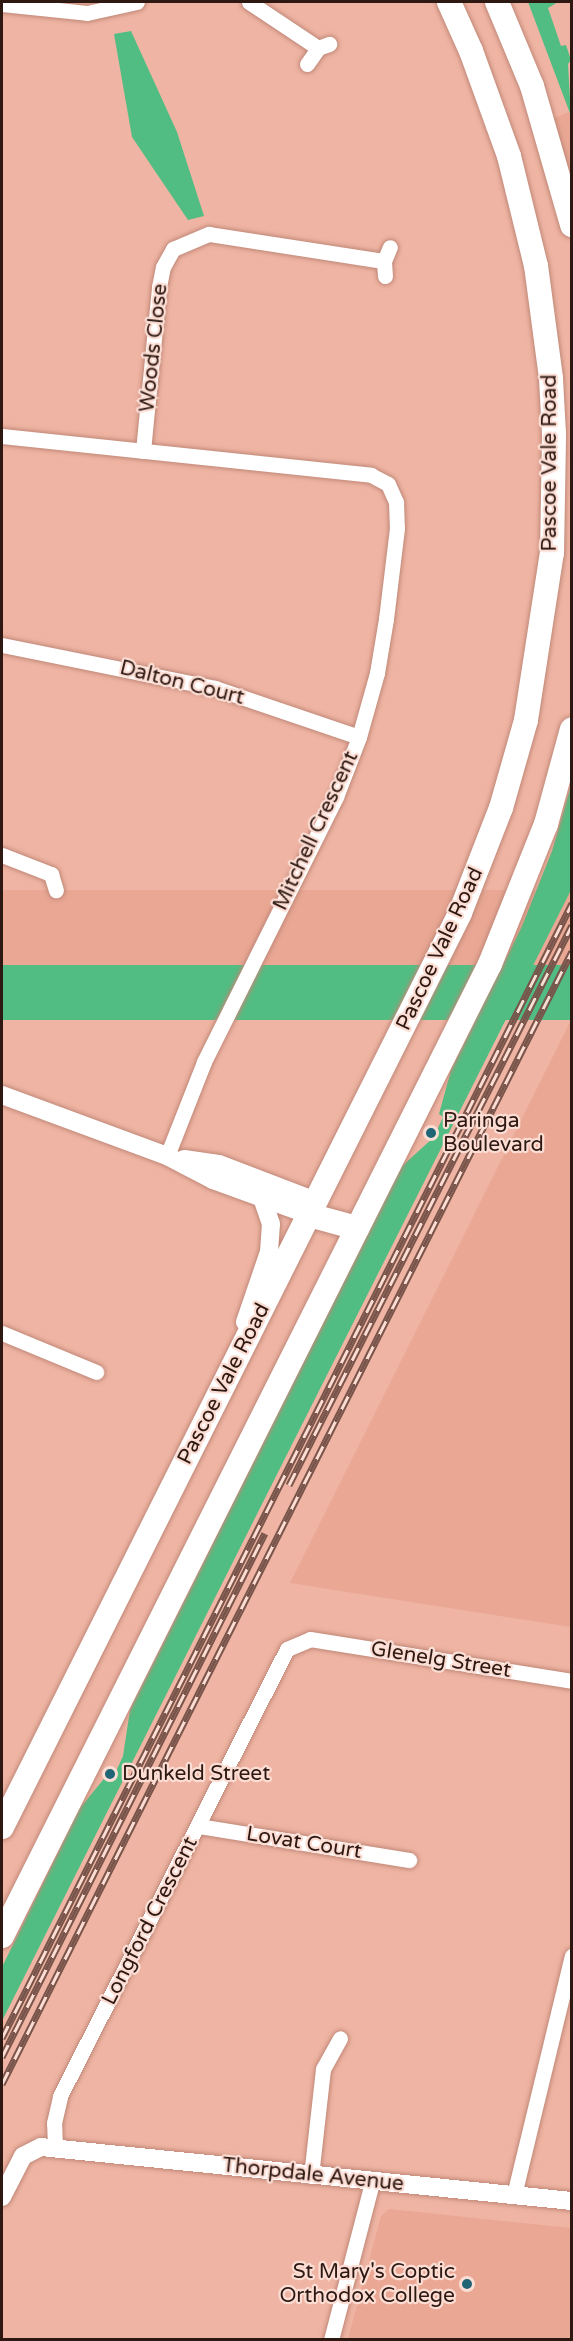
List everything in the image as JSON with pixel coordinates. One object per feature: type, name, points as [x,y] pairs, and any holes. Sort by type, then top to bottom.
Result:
[{"type":"main road","name":"Pascoe Vale Road","points":[[2,1827],[11,1792],[244,1344],[436,963],[478,868],[515,765],[546,610],[552,543],[555,434],[541,297],[509,156],[475,60],[448,2]]},
{"type":"main road","points":[[497,2],[538,104],[572,225]]},
{"type":"main road","points":[[4,1924],[494,954],[546,824],[572,729]]},
{"type":"main road","points":[[313,1208],[357,1228]]},
{"type":"street","points":[[2,4],[87,13],[136,2]]},
{"type":"street","points":[[249,2],[323,46],[307,64]]},
{"type":"street","name":"Woods Close","points":[[143,450],[159,287],[163,267],[173,249],[209,234],[387,261]]},
{"type":"street","name":"Mitchell Crescent","points":[[2,436],[360,473],[388,484],[396,502],[398,528],[377,672],[358,737],[336,797],[204,1062],[167,1156]]},
{"type":"street","name":"Dalton Court","points":[[2,645],[215,688],[358,737]]},
{"type":"street","points":[[2,855],[55,868],[57,890]]},
{"type":"street","points":[[2,1095],[167,1156],[262,1198],[313,1208]]},
{"type":"street","points":[[167,1156],[219,1164],[313,1208]]},
{"type":"street","points":[[244,1344],[241,1335],[269,1252],[271,1224],[262,1198]]},
{"type":"street","points":[[2,1333],[96,1372]]},
{"type":"street","name":"Glenelg Street","points":[[310,1639],[572,1681]]},
{"type":"street","name":"Longford Crescent","points":[[55,2148],[56,2106],[60,2096],[287,1649],[310,1639]]},
{"type":"street","name":"Lovat Court","points":[[199,1826],[409,1860]]},
{"type":"street","points":[[514,2195],[572,1956]]},
{"type":"street","points":[[311,2176],[323,2068],[340,2038]]},
{"type":"street","points":[[2,2197],[24,2156],[35,2148],[55,2148]]},
{"type":"street","name":"Thorpdale Avenue","points":[[55,2148],[372,2183],[572,2202]]},
{"type":"street","points":[[331,2340],[372,2183]]},
{"type":"shaded area","points":[[571,111],[571,225],[544,122]]},
{"type":"shaded area","points":[[2,890],[571,890],[571,965],[2,965]]},
{"type":"shaded area","points":[[571,1020],[571,1627],[290,1583],[456,1251]]},
{"type":"shaded area","name":"St Mary's Coptic Orthodox College","points":[[389,2209],[571,2228],[571,2339],[348,2339],[381,2216]]},
{"type":"green space","points":[[528,2],[558,2],[548,8],[561,46],[566,45],[571,60],[568,64],[571,116]]},
{"type":"green space","points":[[131,31],[177,132],[204,216],[188,220],[132,137],[114,34]]},
{"type":"green space","points":[[571,785],[571,890],[2,2021],[2,1967],[80,1808],[107,1775],[113,1778],[123,1756],[130,1710],[401,1167],[434,1137],[443,1117],[439,1114],[451,1070],[522,926],[552,851]]},
{"type":"green space","points":[[2,965],[571,965],[571,1020],[2,1020]]},
{"type":"railway","points":[[2,2038],[572,903]]},
{"type":"railway","points":[[289,1485],[572,925]]},
{"type":"railway","points":[[2,2084],[572,951]]},
{"type":"railway","points":[[2,2057],[265,1533]]},
{"type":"place","name":"Paringa Boulevard","points":[[431,1133]]},
{"type":"place","name":"Dunkeld Street","points":[[110,1774]]},
{"type":"place","name":"St Mary's Coptic Orthodox College","points":[[467,2284]]}]
